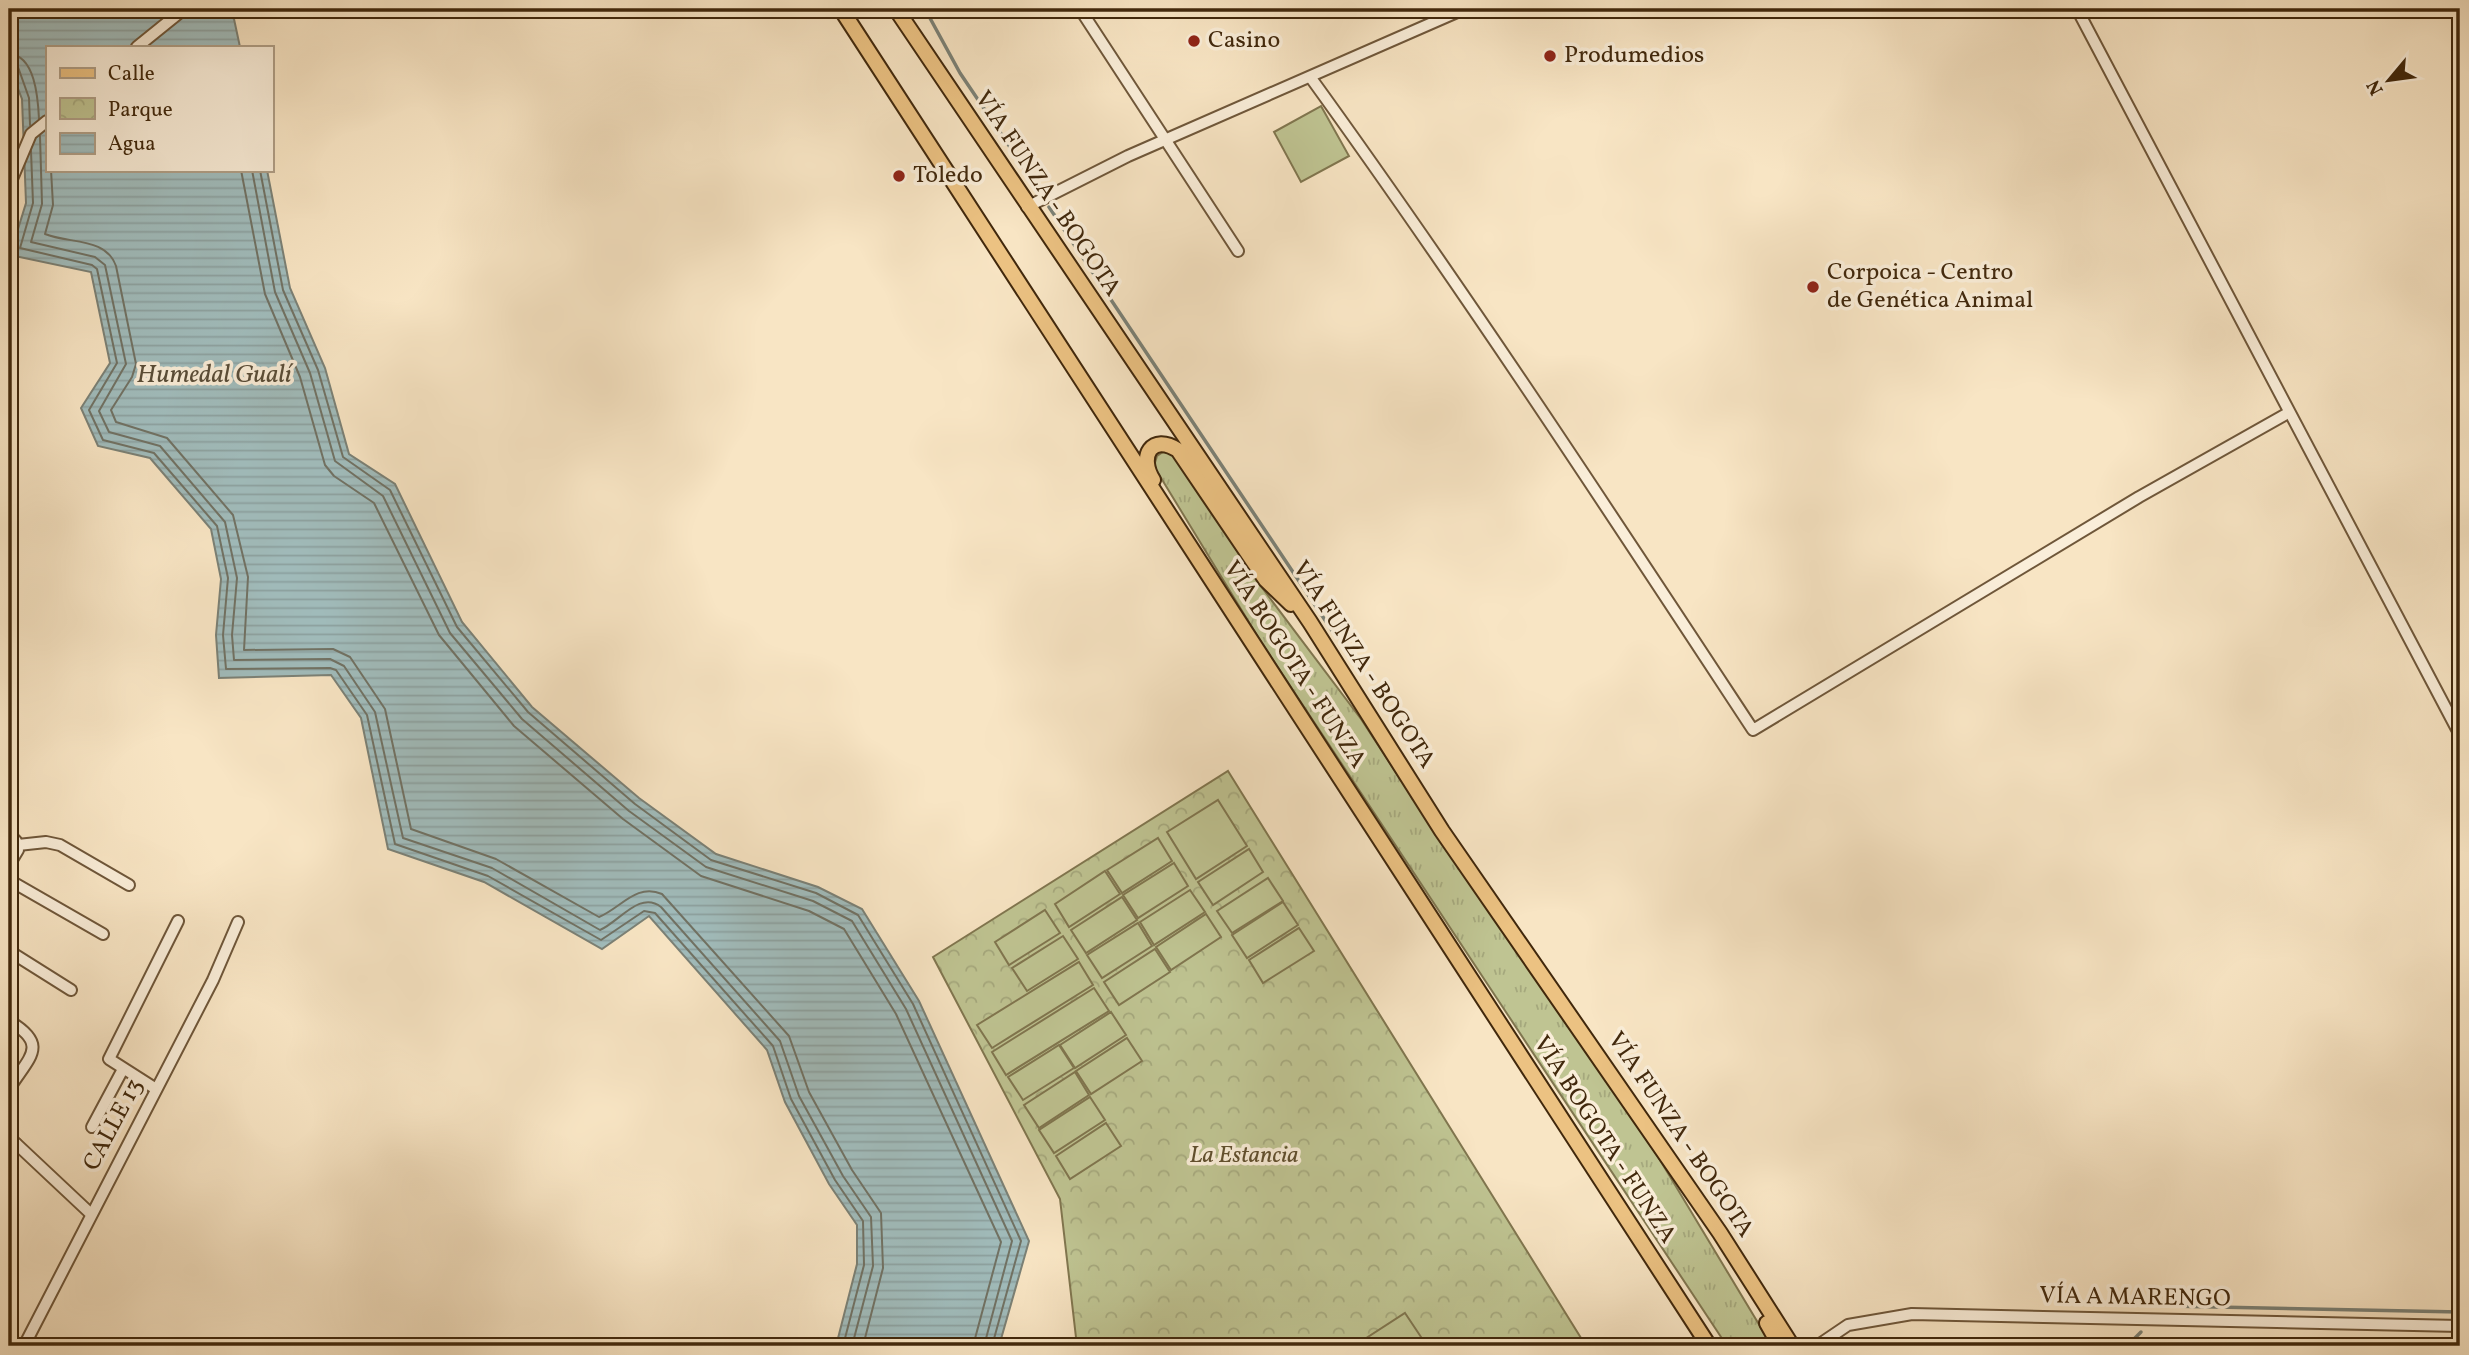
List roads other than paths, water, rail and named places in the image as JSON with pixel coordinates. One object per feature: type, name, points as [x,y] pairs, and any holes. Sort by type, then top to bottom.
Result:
[{"type":"main road","name":"VÍA BOGOTA - FUNZA","points":[[841,9],[1709,1346]]},
{"type":"main road","name":"VÍA FUNZA - BOGOTA","points":[[896,9],[1027,207],[1310,622],[1450,842],[1653,1135],[1793,1346]]},
{"type":"main road","points":[[1246,633],[1231,600],[1146,470],[1145,459],[1150,449],[1169,444],[1178,450],[1266,580],[1310,622]]},
{"type":"main road","points":[[1653,1135],[1780,1346]]},
{"type":"main road","points":[[1599,1175],[1642,1227],[1720,1346]]},
{"type":"street","points":[[138,46],[184,9]]},
{"type":"street","points":[[905,9],[926,55]]},
{"type":"street","points":[[1080,9],[1238,251]]},
{"type":"street","points":[[1027,207],[1165,141],[1464,9]]},
{"type":"street","points":[[2077,9],[2460,735]]},
{"type":"street","points":[[1311,78],[1401,202],[1530,391],[1753,730],[2139,497],[2288,413]]},
{"type":"street","points":[[9,186],[31,134],[46,122]]},
{"type":"street","points":[[9,834],[18,845]]},
{"type":"street","points":[[18,845],[46,842],[60,845],[130,885]]},
{"type":"street","points":[[9,865],[18,845]]},
{"type":"street","points":[[9,880],[103,934]]},
{"type":"street","points":[[156,1089],[109,1059],[178,921]]},
{"type":"street","name":"CALLE 13","points":[[23,1346],[213,980],[238,922]]},
{"type":"street","points":[[9,951],[71,990]]},
{"type":"street","points":[[9,1021],[29,1034],[33,1045],[32,1052],[9,1089]]},
{"type":"street","points":[[92,1127],[123,1069]]},
{"type":"street","points":[[13,1141],[91,1214]]},
{"type":"street","points":[[9,1160],[13,1141]]},
{"type":"street","name":"VÍA A MARENGO","points":[[1817,1346],[1848,1325],[1912,1314],[2460,1326]]},
{"type":"water","name":"Humedal Gualí","points":[[9,9],[224,9],[234,19],[240,46],[46,46],[46,172],[267,172],[290,288],[325,368],[349,454],[395,484],[462,622],[532,707],[639,798],[716,854],[818,887],[862,909],[919,1001],[1029,1241],[999,1346],[836,1346],[857,1264],[857,1225],[829,1184],[785,1102],[767,1050],[649,916],[602,949],[484,882],[388,849],[361,718],[331,675],[219,678],[216,635],[221,579],[211,529],[150,458],[98,446],[81,408],[110,363],[91,272],[10,255],[26,203],[22,99],[9,66]]},
{"type":"waterway","points":[[925,9],[960,73],[1035,184]]},
{"type":"waterway","points":[[1049,207],[1333,632]]},
{"type":"waterway","points":[[2167,1306],[2460,1312]]},
{"type":"waterway","points":[[2127,1346],[2141,1332]]},
{"type":"place","name":"Casino","points":[[1194,41]]},
{"type":"place","name":"Produmedios","points":[[1550,56]]},
{"type":"place","name":"Toledo","points":[[899,176]]},
{"type":"place","name":"Corpoica - Centro de Genética Animal","points":[[1813,287]]},
{"type":"park label","name":"La Estancia","points":[[1244,1156]]}]
